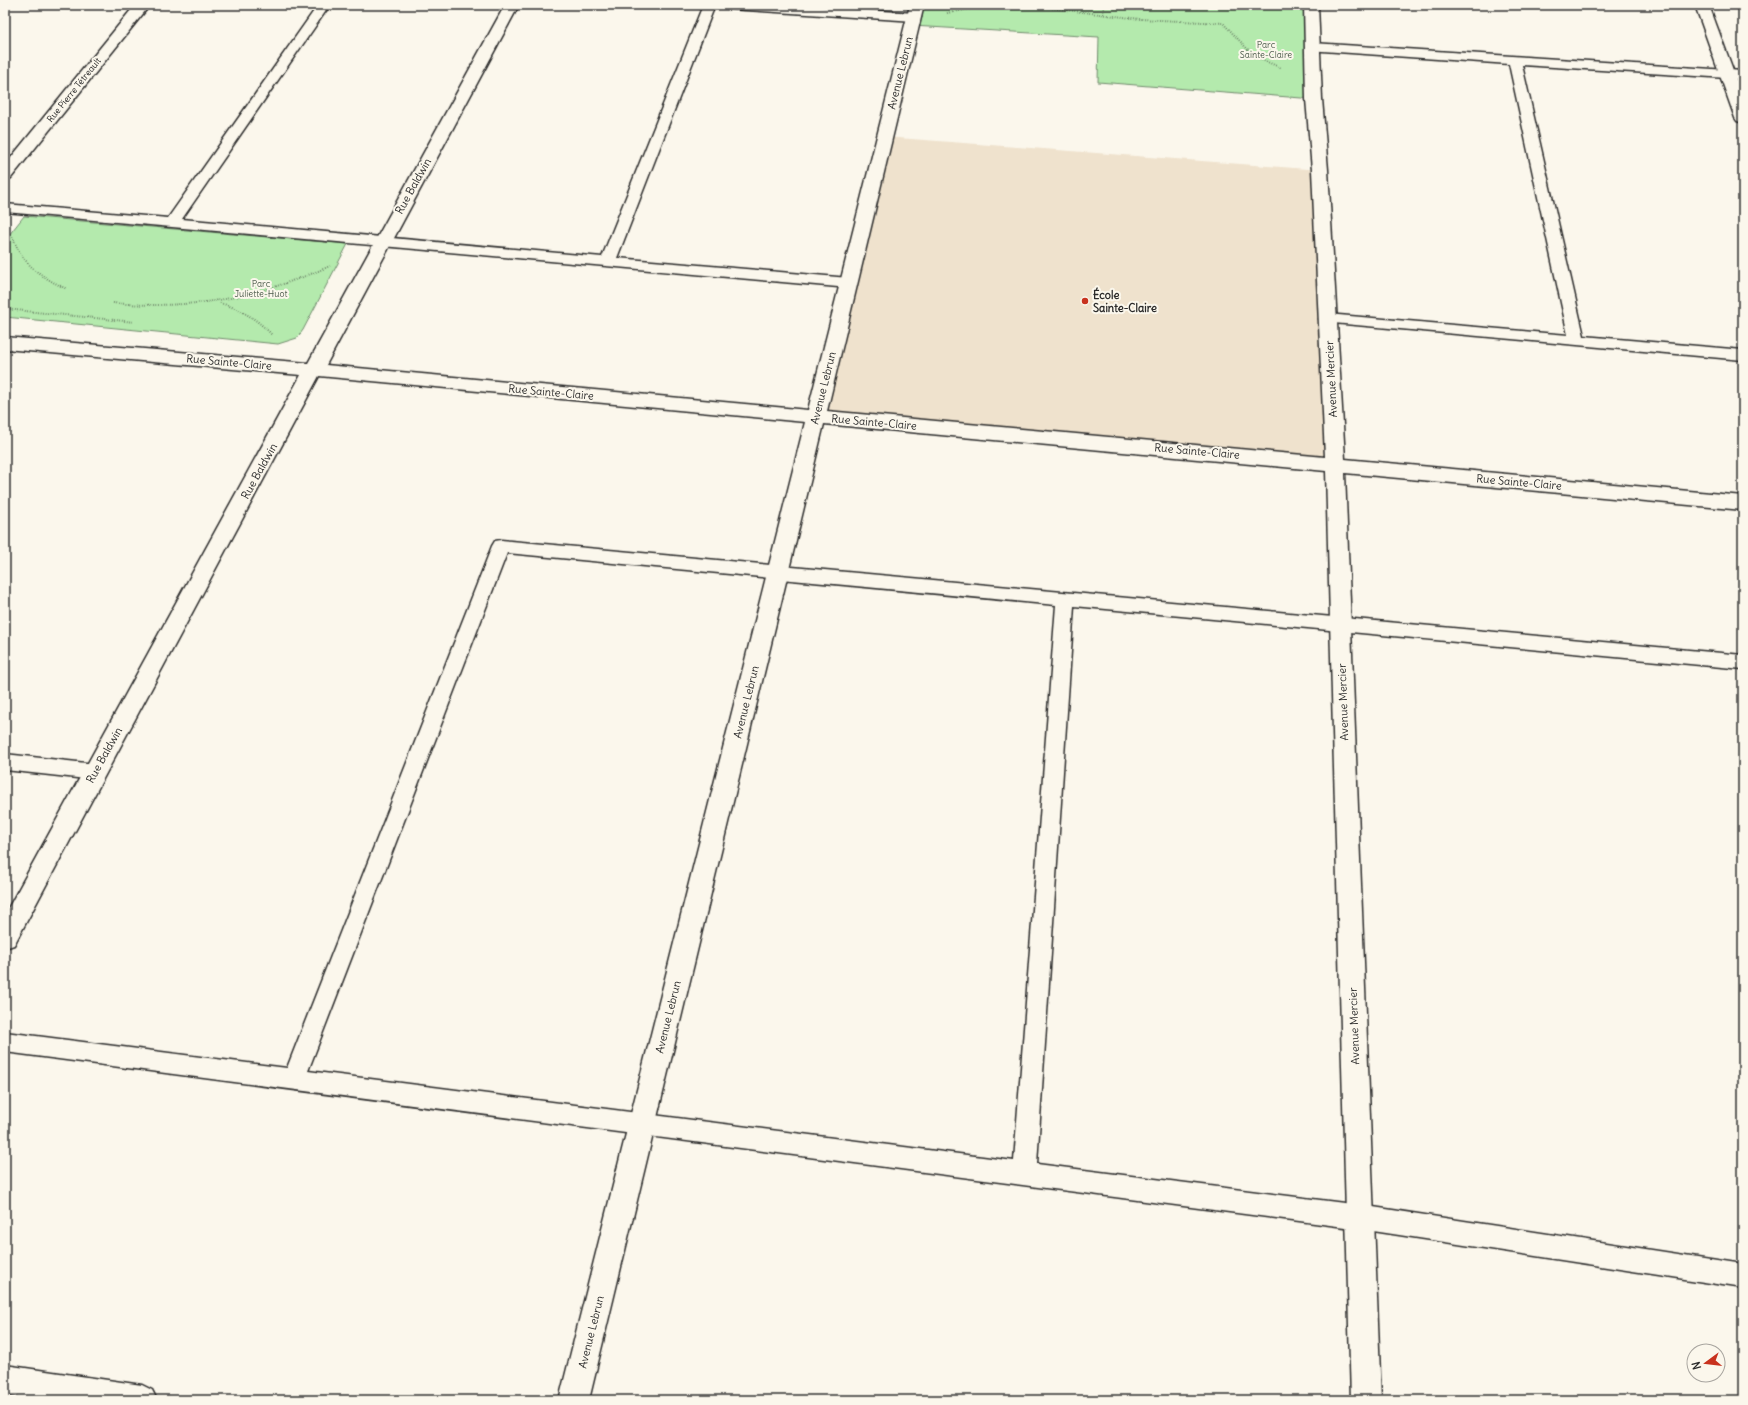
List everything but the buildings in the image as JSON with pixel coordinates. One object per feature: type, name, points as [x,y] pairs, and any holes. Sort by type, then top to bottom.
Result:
[{"type":"street","name":"Rue Pierre Tétreault","points":[[5,175],[143,5]]},
{"type":"street","name":"Rue Baldwin","points":[[5,937],[512,5]]},
{"type":"street","name":"Avenue Mercier","points":[[1311,5],[1313,82],[1335,464],[1366,1400]]},
{"type":"street","points":[[1702,5],[1743,118]]},
{"type":"street","name":"Avenue Lebrun","points":[[574,1400],[916,11]]},
{"type":"street","name":"Rue Sainte-Claire","points":[[5,343],[293,368],[1743,502]]},
{"type":"street","points":[[5,1380],[142,1400]]},
{"type":"lane","points":[[172,223],[324,5]]},
{"type":"lane","points":[[608,261],[709,5]]},
{"type":"lane","points":[[730,5],[916,11]]},
{"type":"lane","points":[[1313,47],[1743,75]]},
{"type":"lane","points":[[1515,60],[1577,341]]},
{"type":"lane","points":[[5,208],[849,283]]},
{"type":"lane","points":[[1327,319],[1743,355]]},
{"type":"lane","points":[[294,1079],[501,546],[1743,662]]},
{"type":"lane","points":[[1026,1174],[1066,598]]},
{"type":"lane","points":[[5,762],[95,772]]},
{"type":"lane","points":[[5,1042],[1360,1217],[1743,1276]]},
{"type":"path","points":[[916,11],[1025,5],[1140,19],[1223,23],[1254,56],[1313,82]]},
{"type":"path","points":[[1104,5],[1104,14]]},
{"type":"path","points":[[13,234],[14,240],[24,259],[52,282],[67,289]]},
{"type":"path","points":[[113,304],[157,307],[217,303],[250,296],[289,284],[383,242]]},
{"type":"path","points":[[217,303],[232,306],[250,315],[263,326],[272,335],[293,368]]},
{"type":"shaded area","name":"École Sainte-Claire","points":[[885,137],[1320,170],[1335,464],[817,416]]},
{"type":"green space","name":"Parc Sainte-Claire","points":[[917,5],[1310,5],[1314,99],[1098,82],[1099,37],[912,26]]},
{"type":"green space","name":"Parc Juliette-Huot","points":[[24,216],[348,244],[303,330],[297,338],[278,344],[5,317],[5,240]]},
{"type":"place","name":"École Sainte-Claire","points":[[1085,301]]}]
